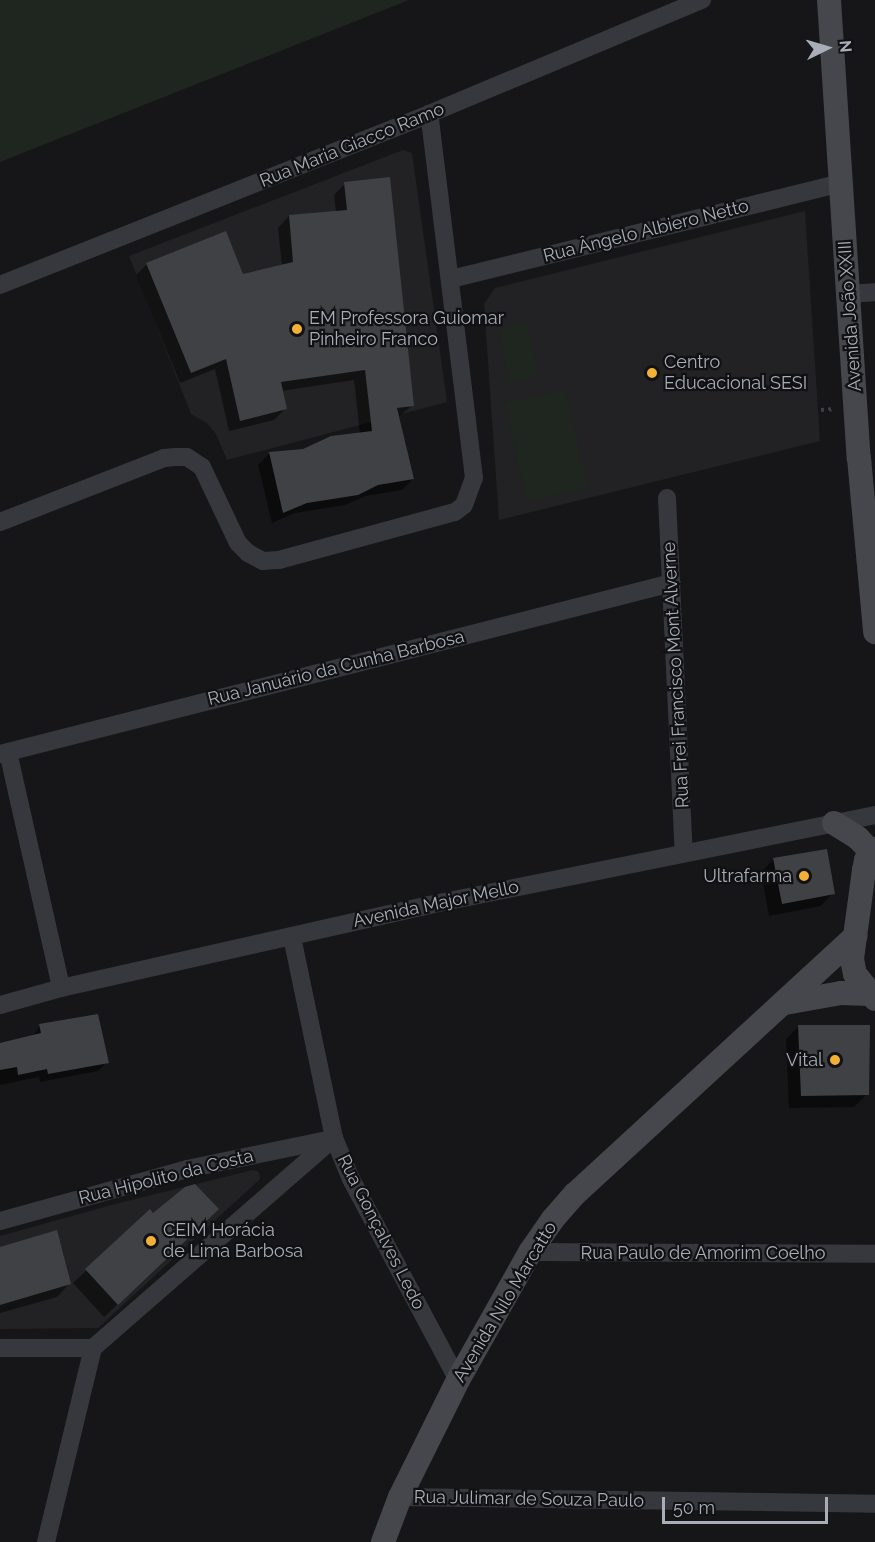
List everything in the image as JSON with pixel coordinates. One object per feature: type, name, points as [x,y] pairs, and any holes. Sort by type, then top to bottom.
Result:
[{"type":"street","name":"Rua Maria Giacco Ramo","points":[[0,285],[429,114],[702,0]]},
{"type":"street","name":"Avenida João XXIII","points":[[829,0],[859,458],[875,632]]},
{"type":"street","points":[[0,522],[164,458],[187,457],[202,467],[238,543],[248,553],[263,561],[279,560],[455,512],[464,505],[474,478],[429,114]]},
{"type":"street","name":"Rua Ângelo Albiero Netto","points":[[451,279],[841,183]]},
{"type":"street","points":[[848,294],[875,292]]},
{"type":"street","name":"Rua Frei Francisco Mont Alverne","points":[[667,498],[684,852]]},
{"type":"street","name":"Rua Januário da Cunha Barbosa","points":[[4,753],[672,583]]},
{"type":"street","points":[[4,753],[61,988]]},
{"type":"street","name":"Avenida Major Mello","points":[[0,1005],[61,988],[292,937],[684,852],[875,815]]},
{"type":"street","points":[[834,822],[873,850],[864,870],[852,959],[855,974],[872,996]]},
{"type":"street","name":"Avenida Nilo Marcatto","points":[[383,1542],[400,1497],[458,1380],[530,1252],[574,1194],[856,936]]},
{"type":"street","name":"Rua Gonçalves Ledo","points":[[292,937],[334,1138],[351,1179],[458,1380]]},
{"type":"street","points":[[785,1003],[842,993],[872,996]]},
{"type":"street","points":[[46,1542],[93,1348],[334,1138]]},
{"type":"street","name":"Rua Hipolito da Costa","points":[[0,1221],[187,1169],[334,1138]]},
{"type":"street","name":"Rua Paulo de Amorim Coelho","points":[[530,1252],[875,1254]]},
{"type":"street","points":[[0,1348],[93,1348]]},
{"type":"street","name":"Rua Julimar de Souza Paulo","points":[[400,1497],[875,1504]]},
{"type":"shaded area","points":[[0,0],[409,0],[0,162]]},
{"type":"shaded area","name":"EM Professora Guiomar Pinheiro Franco","points":[[403,150],[412,153],[447,402],[227,460],[216,434],[207,423],[191,414],[129,256]]},
{"type":"shaded area","name":"Centro Educacional SESI","points":[[805,211],[820,441],[499,520],[484,304],[495,288]]},
{"type":"shaded area","points":[[528,322],[538,377],[509,382],[499,328]]},
{"type":"shaded area","points":[[566,390],[588,487],[526,502],[505,403]]},
{"type":"shaded area","points":[[253,1170],[259,1172],[260,1179],[98,1328],[0,1329],[0,1236],[115,1204]]},
{"type":"building","points":[[390,177],[414,406],[397,408],[414,479],[378,485],[358,495],[307,503],[283,513],[269,452],[303,449],[331,436],[372,431],[365,370],[281,382],[287,409],[240,421],[226,359],[191,373],[146,263],[226,231],[243,274],[293,262],[289,215],[347,210],[344,182]]},
{"type":"building","name":"Ultrafarma","points":[[827,849],[835,894],[782,904],[773,858]]},
{"type":"building","points":[[98,1014],[109,1063],[48,1074],[47,1069],[18,1075],[17,1067],[0,1070],[0,1043],[41,1033],[39,1024]]},
{"type":"building","name":"Vital","points":[[798,1025],[870,1025],[869,1095],[801,1096]]},
{"type":"building","name":"CEIM Horácia de Lima Barbosa","points":[[195,1184],[219,1209],[118,1305],[85,1269],[150,1209],[153,1213],[185,1187]]},
{"type":"building","points":[[57,1230],[71,1284],[0,1305],[0,1247]]},
{"type":"place","name":"EM Professora Guiomar Pinheiro Franco","points":[[297,329]]},
{"type":"place","name":"Centro Educacional SESI","points":[[652,373]]},
{"type":"place","name":"Ultrafarma","points":[[804,876]]},
{"type":"place","name":"Vital","points":[[835,1060]]},
{"type":"place","name":"CEIM Horácia de Lima Barbosa","points":[[151,1241]]}]
